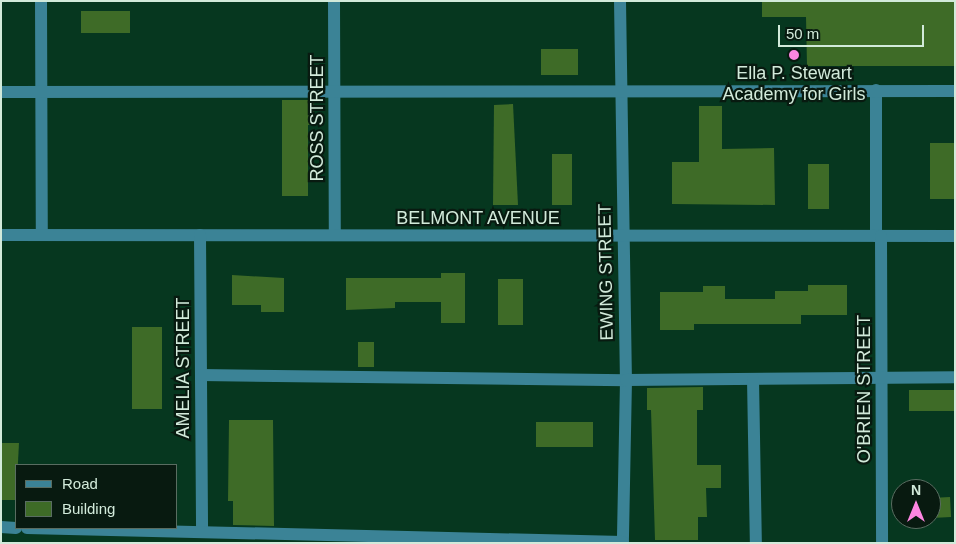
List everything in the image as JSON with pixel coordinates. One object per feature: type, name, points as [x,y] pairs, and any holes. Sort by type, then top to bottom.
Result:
[{"type":"street","points":[[41,1],[42,235]]},
{"type":"street","name":"ROSS STREET","points":[[334,1],[335,235]]},
{"type":"street","name":"EWING STREET","points":[[620,1],[622,236],[626,380],[623,542]]},
{"type":"street","name":"O'BRIEN STREET","points":[[876,90],[882,543]]},
{"type":"street","points":[[1,92],[955,91]]},
{"type":"street","name":"BELMONT AVENUE","points":[[1,235],[955,236]]},
{"type":"street","name":"AMELIA STREET","points":[[200,235],[202,531]]},
{"type":"street","points":[[201,375],[626,380],[881,376],[955,377]]},
{"type":"street","points":[[753,379],[756,543]]},
{"type":"street","points":[[1,527],[15,528]]},
{"type":"street","points":[[85,529],[623,542]]},
{"type":"building","points":[[762,1],[955,1],[955,66],[807,66],[806,17],[762,17]]},
{"type":"building","points":[[81,11],[130,11],[130,33],[81,33]]},
{"type":"building","points":[[541,49],[578,49],[578,75],[541,75]]},
{"type":"building","points":[[282,100],[314,100],[314,125],[308,125],[308,196],[282,196]]},
{"type":"building","points":[[513,104],[518,205],[493,205],[494,105]]},
{"type":"building","points":[[699,106],[722,106],[722,149],[774,148],[775,205],[672,204],[672,162],[699,162]]},
{"type":"building","points":[[930,143],[954,143],[954,199],[930,199]]},
{"type":"building","points":[[552,154],[572,154],[572,205],[552,205]]},
{"type":"building","points":[[808,164],[829,164],[829,209],[808,209]]},
{"type":"building","points":[[441,273],[465,273],[465,323],[441,323],[441,302],[395,302],[395,308],[346,310],[346,278],[441,278]]},
{"type":"building","points":[[232,275],[284,278],[284,312],[261,312],[261,305],[232,305]]},
{"type":"building","points":[[498,279],[523,279],[523,325],[498,325]]},
{"type":"building","points":[[808,285],[847,285],[847,315],[801,315],[801,324],[694,324],[694,330],[660,330],[660,292],[703,292],[703,286],[725,286],[725,299],[775,299],[775,291],[808,291]]},
{"type":"building","points":[[132,327],[162,327],[162,409],[132,409]]},
{"type":"building","points":[[358,342],[374,342],[374,367],[358,367]]},
{"type":"building","points":[[703,387],[703,410],[697,410],[697,465],[721,465],[721,488],[706,488],[707,517],[698,517],[698,540],[655,540],[651,410],[647,410],[647,388]]},
{"type":"building","points":[[909,390],[955,390],[955,411],[909,411]]},
{"type":"building","points":[[229,420],[273,420],[274,526],[233,525],[233,501],[228,501]]},
{"type":"building","points":[[536,422],[593,422],[593,447],[536,447]]},
{"type":"building","points":[[1,443],[19,443],[18,464],[15,464],[15,500],[1,500]]},
{"type":"building","points":[[941,497],[950,497],[951,517],[941,517]]},
{"type":"place","name":"Ella P. Stewart Academy for Girls","points":[[794,55]]}]
